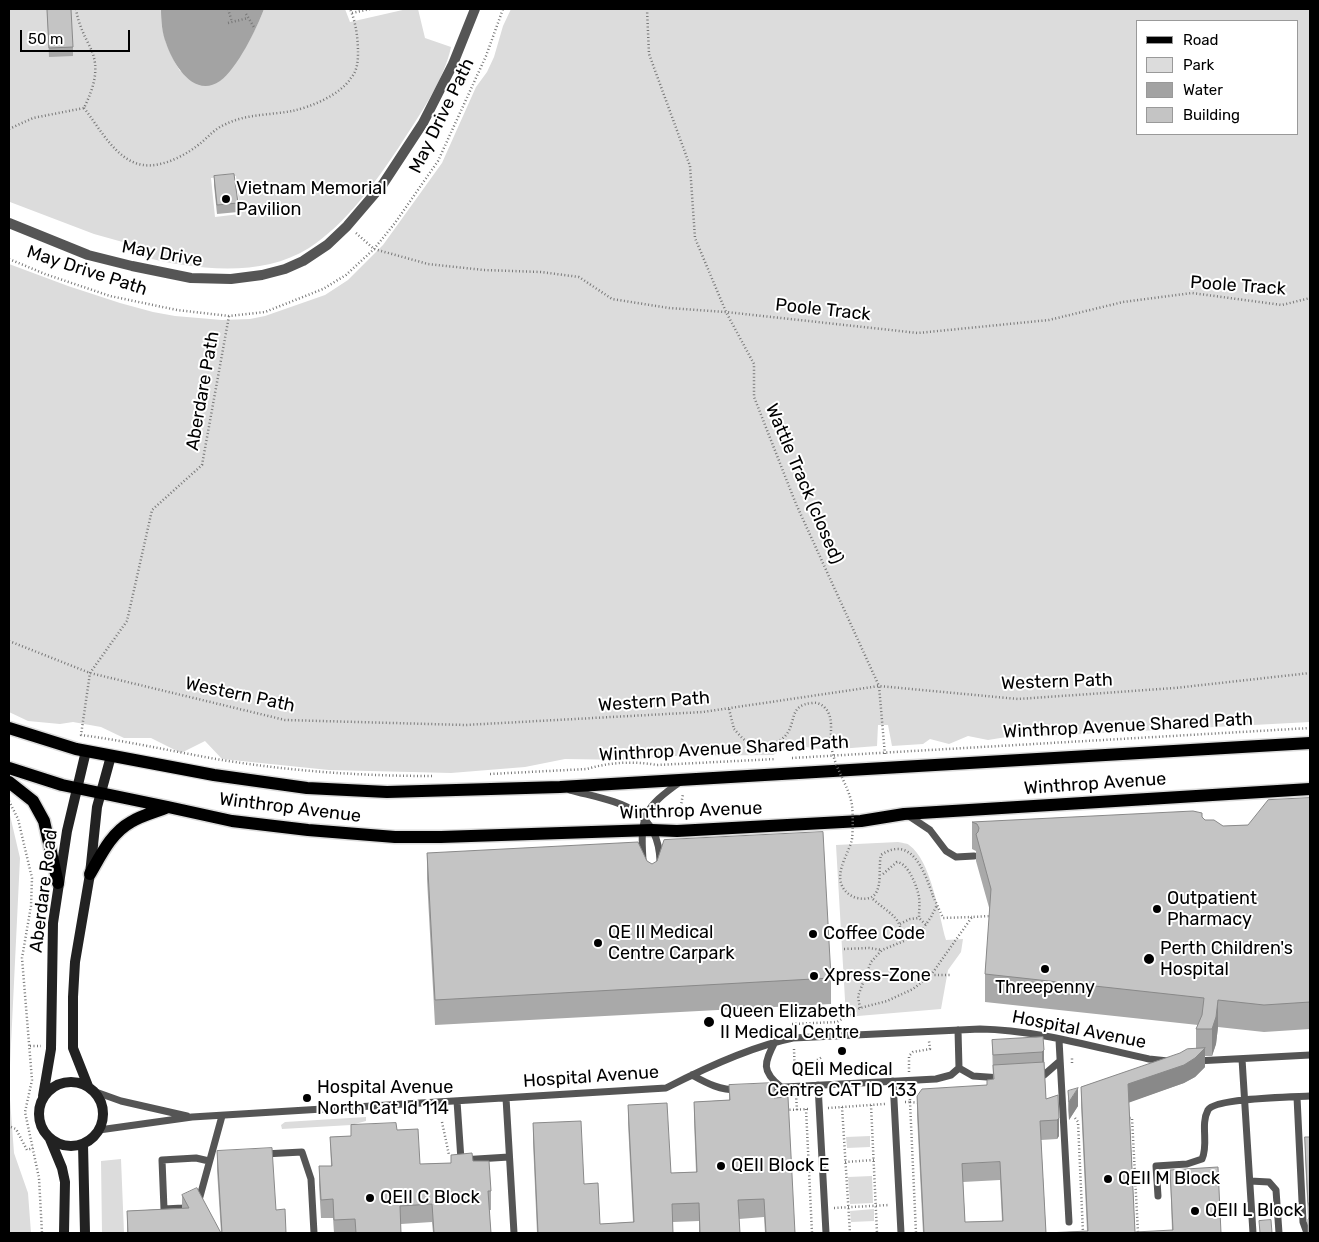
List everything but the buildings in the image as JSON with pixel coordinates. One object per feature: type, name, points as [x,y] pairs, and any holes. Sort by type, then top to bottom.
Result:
[{"type":"main road","name":"Winthrop Avenue","points":[[9,728],[86,751],[214,775],[307,788],[387,792],[560,787],[1310,743]]},
{"type":"main road","name":"Aberdare Road","points":[[43,1096],[51,1049],[53,923],[67,831],[86,751]]},
{"type":"main road","points":[[90,1088],[78,1082],[68,1082],[58,1084],[43,1096],[38,1114],[44,1132],[50,1138],[65,1146],[83,1144],[99,1130],[102,1120],[100,1100],[90,1088],[73,1048],[72,1025],[76,962],[98,807],[111,756]]},
{"type":"main road","name":"Winthrop Avenue","points":[[9,768],[62,785],[232,820],[308,830],[441,837],[646,826],[861,821],[904,814],[1310,789]]},
{"type":"main road","points":[[9,782],[33,801],[44,821],[58,883]]},
{"type":"main road","points":[[90,874],[107,845],[120,829],[132,821],[168,807]]},
{"type":"main road","points":[[50,1138],[62,1168],[65,1182],[64,1233]]},
{"type":"main road","points":[[83,1144],[85,1233]]},
{"type":"street","name":"May Drive","points":[[9,223],[88,255],[191,278],[231,279],[285,270],[327,245],[347,226],[384,184],[423,123],[454,64],[475,9]]},
{"type":"lane","points":[[643,866],[648,811],[658,798],[682,780]]},
{"type":"lane","points":[[560,787],[624,805],[635,810],[659,846],[660,865],[658,872]]},
{"type":"lane","points":[[1282,798],[1295,790]]},
{"type":"lane","points":[[904,814],[918,820],[930,830],[946,851],[956,857],[974,856]]},
{"type":"lane","points":[[659,846],[663,839],[678,825]]},
{"type":"lane","name":"Hospital Avenue","points":[[99,1130],[192,1117],[666,1088],[692,1075],[775,1042],[793,1038],[1006,1029],[1149,1059],[1174,1061]]},
{"type":"lane","points":[[958,1030],[959,1068]]},
{"type":"lane","points":[[1059,1040],[1069,1222]]},
{"type":"lane","points":[[775,1042],[766,1058],[766,1068],[772,1080],[781,1087]]},
{"type":"lane","points":[[1190,1062],[1310,1055]]},
{"type":"lane","points":[[1242,1059],[1253,1233]]},
{"type":"lane","points":[[1027,1076],[1044,1075],[1060,1061]]},
{"type":"lane","points":[[959,1068],[972,1076],[1010,1077]]},
{"type":"lane","points":[[754,1089],[936,1079],[951,1075],[959,1068]]},
{"type":"lane","points":[[692,1075],[716,1088],[726,1090],[744,1089]]},
{"type":"lane","points":[[893,1081],[901,1233]]},
{"type":"lane","points":[[818,1086],[826,1233]]},
{"type":"lane","name":"Hospital Avenue","points":[[90,1088],[121,1101],[192,1117]]},
{"type":"lane","points":[[1158,1196],[1156,1166],[1187,1164],[1202,1159],[1206,1151],[1205,1119],[1209,1109],[1214,1105],[1230,1101],[1310,1096]]},
{"type":"lane","points":[[1297,1097],[1303,1222],[1307,1233]]},
{"type":"lane","points":[[506,1098],[514,1233]]},
{"type":"lane","points":[[457,1101],[461,1160],[509,1157]]},
{"type":"lane","points":[[220,1156],[210,1159],[162,1160],[164,1209],[183,1208],[199,1200],[210,1159],[222,1116]]},
{"type":"lane","points":[[257,1154],[302,1152],[311,1179],[314,1233]]},
{"type":"lane","points":[[1250,1181],[1269,1182],[1276,1190],[1279,1233]]},
{"type":"path","points":[[76,9],[77,19],[95,58],[96,74],[92,91],[84,108]]},
{"type":"path","points":[[228,9],[232,22]]},
{"type":"path","points":[[84,108],[112,144],[125,157],[143,165],[163,162],[188,153],[214,130],[227,123],[316,104],[335,93],[351,79],[358,64],[358,46],[350,9]]},
{"type":"path","points":[[352,13],[370,9]]},
{"type":"path","name":"May Drive Path","points":[[9,259],[45,274],[110,296],[177,310],[229,316],[265,312],[323,289],[346,275],[374,249],[405,210],[438,161],[486,56],[503,9]]},
{"type":"path","name":"Wattle Track (closed)","points":[[647,9],[650,54],[690,166],[695,238],[726,312],[754,364],[754,397],[796,504],[879,686],[886,768]]},
{"type":"path","points":[[246,14],[255,29]]},
{"type":"path","points":[[228,23],[248,18]]},
{"type":"path","points":[[9,129],[33,118],[84,108]]},
{"type":"path","name":"Poole Track","points":[[347,226],[374,249],[428,264],[484,270],[541,272],[579,277],[612,299],[669,308],[726,312],[918,333],[1049,320],[1123,302],[1192,294],[1282,305],[1310,298]]},
{"type":"path","name":"Aberdare Path","points":[[90,673],[127,621],[152,510],[202,465],[229,316]]},
{"type":"path","name":"Western Path","points":[[9,641],[90,673],[285,720],[465,725],[729,709],[879,686],[1018,699],[1175,688],[1310,673]]},
{"type":"path","points":[[90,673],[81,735],[218,759],[308,771],[387,776],[437,776]]},
{"type":"path","points":[[729,709],[734,729],[747,742],[761,746],[782,740],[789,732],[791,720],[796,709],[806,703],[815,702],[824,706],[830,715],[833,758],[852,805],[852,839],[841,870],[840,881],[844,890],[852,897],[861,899],[873,896],[879,890],[881,854],[889,849],[900,848],[912,854],[924,871],[943,918],[991,916]]},
{"type":"path","name":"Winthrop Avenue Shared Path","points":[[786,759],[1310,728]]},
{"type":"path","name":"Winthrop Avenue Shared Path","points":[[485,774],[587,769],[600,765],[639,762],[657,765],[776,759]]},
{"type":"path","points":[[678,825],[683,794]]},
{"type":"path","points":[[9,801],[18,818],[32,878],[31,906],[22,958],[32,1080],[26,1112],[39,1178],[42,1233]]},
{"type":"path","points":[[883,874],[897,862],[902,863],[907,868],[919,897],[919,918],[926,925]]},
{"type":"path","points":[[873,899],[900,924],[902,932],[901,942]]},
{"type":"path","points":[[860,1008],[858,996],[871,962],[882,950],[920,932],[937,904]]},
{"type":"path","points":[[792,1024],[837,1022],[860,1008],[887,1001],[914,989],[931,975],[972,917]]},
{"type":"path","points":[[900,924],[910,919],[919,918]]},
{"type":"path","points":[[844,949],[870,948],[882,950]]},
{"type":"path","points":[[931,975],[951,975]]},
{"type":"path","points":[[30,1046],[42,1046]]},
{"type":"path","points":[[1072,1056],[1072,1068]]},
{"type":"path","points":[[795,1069],[806,1068],[822,1058]]},
{"type":"path","points":[[910,1102],[928,1104]]},
{"type":"path","points":[[910,1102],[915,1106]]},
{"type":"path","points":[[910,1102],[916,1233]]},
{"type":"path","points":[[871,1105],[877,1233]]},
{"type":"path","points":[[842,1107],[850,1233]]},
{"type":"path","points":[[806,1109],[812,1233]]},
{"type":"path","points":[[1075,1111],[1075,1119],[1078,1122],[1083,1233]]},
{"type":"path","points":[[1123,1118],[1132,1118],[1138,1233]]},
{"type":"path","points":[[1078,1122],[1087,1121]]},
{"type":"path","points":[[442,1122],[449,1156]]},
{"type":"path","points":[[11,1127],[16,1129],[27,1150],[33,1148]]},
{"type":"path","points":[[845,1162],[874,1160]]},
{"type":"path","points":[[810,1210],[915,1204]]},
{"type":"green space","points":[[9,9],[161,9],[162,26],[166,41],[180,71],[221,80],[246,46],[264,9],[345,9],[350,22],[407,9],[418,9],[425,38],[451,47],[443,73],[436,86],[399,147],[370,189],[336,227],[309,248],[290,258],[248,268],[203,267],[160,261],[139,256],[137,246],[94,234],[10,202]],"holes":[[[236,176],[240,214],[215,217],[211,178]]]},
{"type":"green space","points":[[511,9],[1310,9],[1310,722],[1045,736],[1019,735],[988,740],[968,736],[949,744],[930,739],[923,744],[892,746],[888,725],[878,725],[877,746],[826,750],[806,747],[781,751],[773,755],[663,756],[632,760],[565,759],[525,767],[451,773],[329,770],[222,759],[205,741],[181,753],[151,738],[124,738],[101,727],[73,722],[60,724],[28,721],[9,712],[9,264],[120,303],[175,316],[222,320],[250,319],[265,316],[325,295],[348,280],[383,245],[442,163],[476,87],[487,72],[494,57],[503,26]]},
{"type":"green space","points":[[9,811],[20,858],[9,1086]]},
{"type":"green space","points":[[898,842],[909,845],[917,852],[929,875],[946,940],[963,939],[961,952],[948,970],[941,1009],[846,1017],[836,845]]},
{"type":"green space","points":[[9,1086],[14,1153],[28,1193],[31,1233],[9,1233]]},
{"type":"green space","points":[[366,1117],[366,1121],[351,1125],[282,1129],[281,1125],[285,1122]]},
{"type":"green space","points":[[870,1136],[870,1147],[847,1148],[846,1137]]},
{"type":"green space","points":[[121,1159],[124,1233],[102,1233],[101,1161]]},
{"type":"green space","points":[[872,1176],[873,1203],[850,1204],[848,1177]]},
{"type":"green space","points":[[874,1209],[874,1221],[851,1222],[850,1211]]},
{"type":"water","points":[[161,9],[264,9],[257,27],[233,67],[220,81],[202,86],[186,77],[169,51],[164,35]]},
{"type":"place","name":"Vietnam Memorial Pavilion","points":[[226,199]]},
{"type":"place","name":"Outpatient Pharmacy","points":[[1157,909]]},
{"type":"place","name":"Coffee Code","points":[[813,934]]},
{"type":"place","name":"QE II Medical Centre Carpark","points":[[598,943]]},
{"type":"place","name":"Perth Children's Hospital","points":[[1149,959]]},
{"type":"place","name":"Threepenny","points":[[1045,969]]},
{"type":"place","name":"Xpress-Zone","points":[[814,976]]},
{"type":"place","name":"Queen Elizabeth II Medical Centre","points":[[709,1022]]},
{"type":"place","name":"QEII Medical Centre CAT ID 133","points":[[842,1051]]},
{"type":"place","name":"Hospital Avenue North Cat Id 114","points":[[307,1098]]},
{"type":"place","name":"QEII Block E","points":[[721,1166]]},
{"type":"place","name":"QEII M Block","points":[[1108,1179]]},
{"type":"place","name":"QEII C Block","points":[[370,1198]]},
{"type":"place","name":"QEII L Block","points":[[1195,1211]]}]
